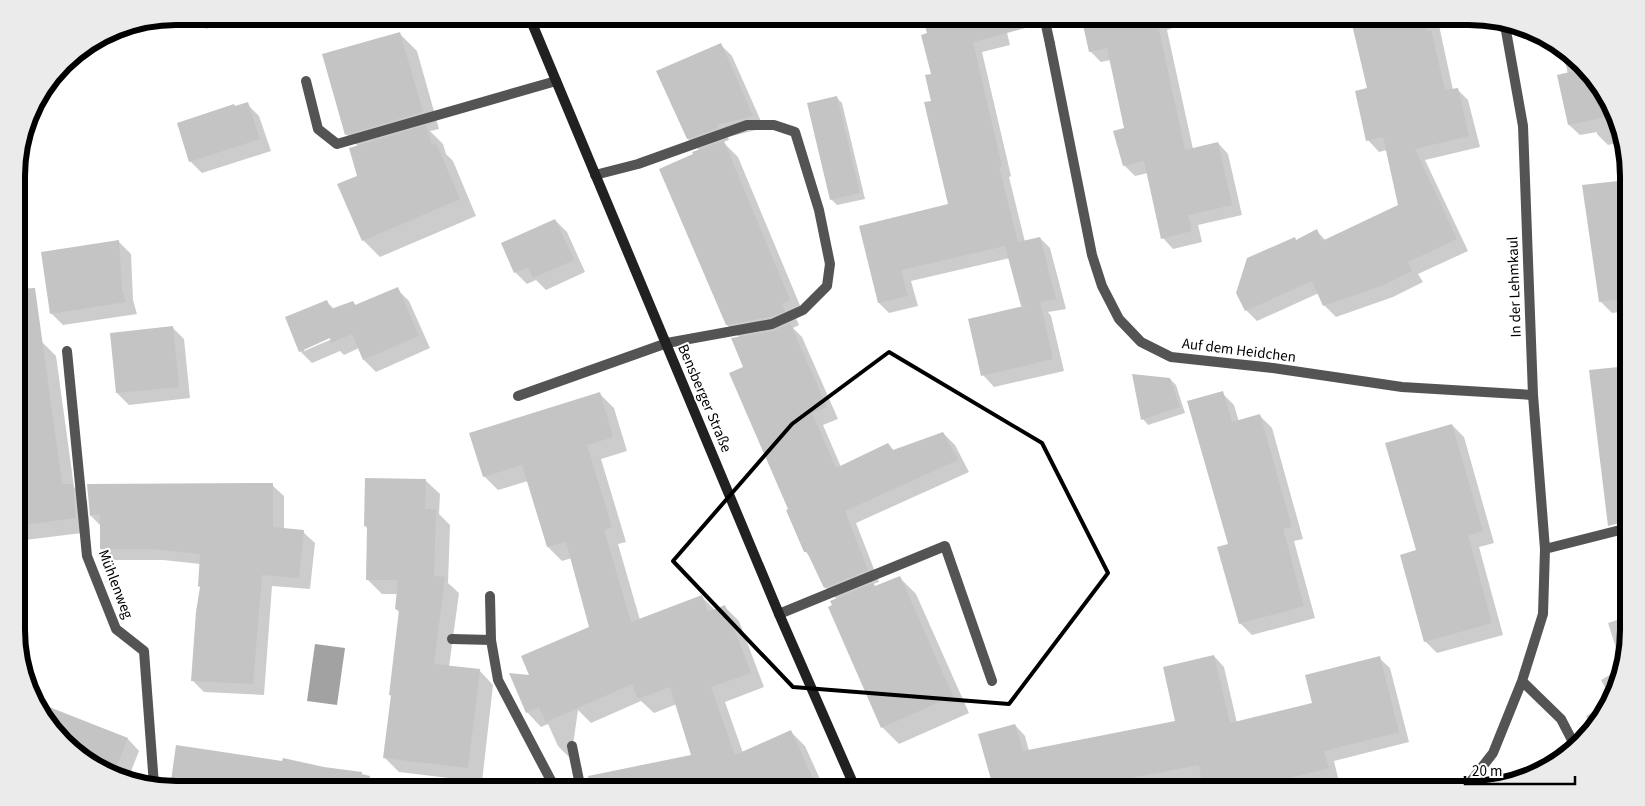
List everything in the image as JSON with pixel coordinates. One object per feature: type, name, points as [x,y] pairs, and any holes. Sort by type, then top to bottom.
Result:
[{"type":"main road","name":"Bensberger Straße","points":[[533,25],[779,614],[852,781]]},
{"type":"street","name":"Auf dem Heidchen","points":[[1046,25],[1092,255],[1102,286],[1118,319],[1141,342],[1171,357],[1272,368],[1402,387],[1533,394]]},
{"type":"street","name":"In der Lehmkaul","points":[[1471,781],[1493,753],[1522,682],[1543,614],[1545,549],[1533,394],[1523,126],[1506,30]]},
{"type":"street","points":[[306,81],[318,130],[337,144],[556,81]]},
{"type":"street","points":[[518,396],[666,343],[772,324],[803,310],[827,286],[830,264],[823,228],[795,132],[774,125],[747,125],[638,164],[595,175]]},
{"type":"street","name":"Mühlenweg","points":[[68,351],[87,556],[116,629],[144,651],[154,779]]},
{"type":"street","points":[[1545,549],[1620,530]]},
{"type":"street","points":[[779,614],[945,546],[992,681]]},
{"type":"street","points":[[490,596],[491,640],[498,680],[551,781]]},
{"type":"street","points":[[452,639],[491,640]]},
{"type":"street","points":[[1522,682],[1561,718],[1572,739]]},
{"type":"street","points":[[572,746],[579,781]]},
{"type":"highlighted area","points":[[889,352],[1042,443],[1108,573],[1009,704],[793,687],[673,561],[792,424]]},
{"type":"shaded area","points":[[315,644],[345,648],[337,705],[307,701]]},
{"type":"building","points":[[925,25],[1033,25],[973,42],[1002,166],[999,167],[1018,242],[1040,237],[1056,299],[1021,306],[1005,246],[901,270],[908,296],[878,303],[859,226],[948,204],[924,102],[931,101],[925,75],[931,74],[921,35],[927,33]]},
{"type":"building","points":[[1083,25],[1158,25],[1185,150],[1218,142],[1232,205],[1188,215],[1192,231],[1161,239],[1144,161],[1123,166],[1113,131],[1124,128],[1107,48],[1089,52]]},
{"type":"building","points":[[1352,25],[1426,25],[1427,31],[1431,30],[1445,90],[1458,88],[1469,136],[1415,149],[1457,239],[1408,262],[1412,271],[1381,286],[1323,306],[1312,281],[1245,311],[1236,293],[1247,258],[1295,237],[1296,240],[1317,229],[1322,241],[1398,205],[1383,137],[1366,141],[1355,91],[1367,88]]},
{"type":"building","points":[[400,32],[423,112],[345,135],[322,54]]},
{"type":"building","points":[[721,43],[753,116],[717,125],[718,128],[687,139],[656,71]]},
{"type":"building","points":[[1576,71],[1589,84],[1607,117],[1568,125],[1557,75]]},
{"type":"building","points":[[837,96],[860,193],[830,200],[807,103]]},
{"type":"building","points":[[248,102],[260,139],[189,162],[177,123],[234,104],[235,106]]},
{"type":"building","points":[[426,125],[432,145],[436,143],[460,199],[362,241],[337,184],[357,176],[349,148]]},
{"type":"building","points":[[724,141],[790,300],[782,304],[785,311],[770,317],[726,325],[659,169],[693,154],[692,152]]},
{"type":"building","points":[[1620,181],[1620,299],[1599,302],[1582,185]]},
{"type":"building","points":[[555,219],[574,260],[533,278],[528,267],[514,273],[501,243]]},
{"type":"building","points":[[119,240],[122,288],[126,302],[50,314],[41,252]]},
{"type":"building","points":[[398,287],[419,336],[363,360],[352,334],[331,343],[330,338],[299,352],[285,317],[327,300],[331,309],[353,301],[355,305]]},
{"type":"building","points":[[35,288],[62,484],[73,484],[76,518],[25,525],[25,289]]},
{"type":"building","points":[[1040,302],[1053,359],[981,376],[968,319]]},
{"type":"building","points":[[790,323],[827,407],[812,413],[836,468],[888,443],[893,450],[943,432],[958,460],[845,511],[868,570],[824,588],[807,552],[804,552],[786,510],[788,509],[729,373],[743,367],[731,338],[773,331]]},
{"type":"building","points":[[173,326],[179,387],[116,393],[110,333]]},
{"type":"building","points":[[1620,367],[1620,523],[1608,526],[1589,370]]},
{"type":"building","points":[[1132,374],[1170,378],[1180,407],[1141,420]]},
{"type":"building","points":[[1223,391],[1232,422],[1260,414],[1292,527],[1283,529],[1304,606],[1239,624],[1217,547],[1228,544],[1187,401]]},
{"type":"building","points":[[600,392],[613,437],[587,445],[612,527],[604,530],[631,622],[702,595],[708,612],[725,605],[751,673],[711,687],[735,755],[791,730],[814,781],[589,781],[588,776],[691,755],[670,687],[638,699],[632,684],[546,722],[539,707],[526,713],[509,673],[529,675],[521,656],[589,627],[566,542],[547,547],[522,465],[483,477],[469,433]]},
{"type":"building","points":[[1452,424],[1483,531],[1468,535],[1492,623],[1424,642],[1400,555],[1416,550],[1385,443]]},
{"type":"building","points":[[365,478],[426,479],[425,509],[436,509],[434,576],[445,577],[434,664],[480,669],[468,768],[383,758],[399,610],[395,609],[398,580],[366,580],[367,526],[364,526]]},
{"type":"building","points":[[273,483],[273,527],[304,530],[299,578],[262,575],[253,684],[191,681],[196,612],[200,587],[198,586],[200,554],[151,549],[100,549],[100,515],[90,516],[87,484]]},
{"type":"building","points":[[900,576],[953,696],[881,728],[828,607],[832,605],[830,601],[873,583],[875,586]]},
{"type":"building","points":[[1214,655],[1230,723],[1312,703],[1305,675],[1380,656],[1399,732],[1324,751],[1329,768],[1277,781],[1202,781],[1199,765],[1115,781],[991,781],[978,734],[1015,724],[1023,751],[1175,721],[1163,667]]},
{"type":"building","points":[[46,706],[128,738],[116,768],[92,756],[77,743],[50,714]]},
{"type":"building","points":[[176,745],[282,761],[283,758],[324,767],[362,772],[362,774],[370,776],[370,781],[171,781]]}]
